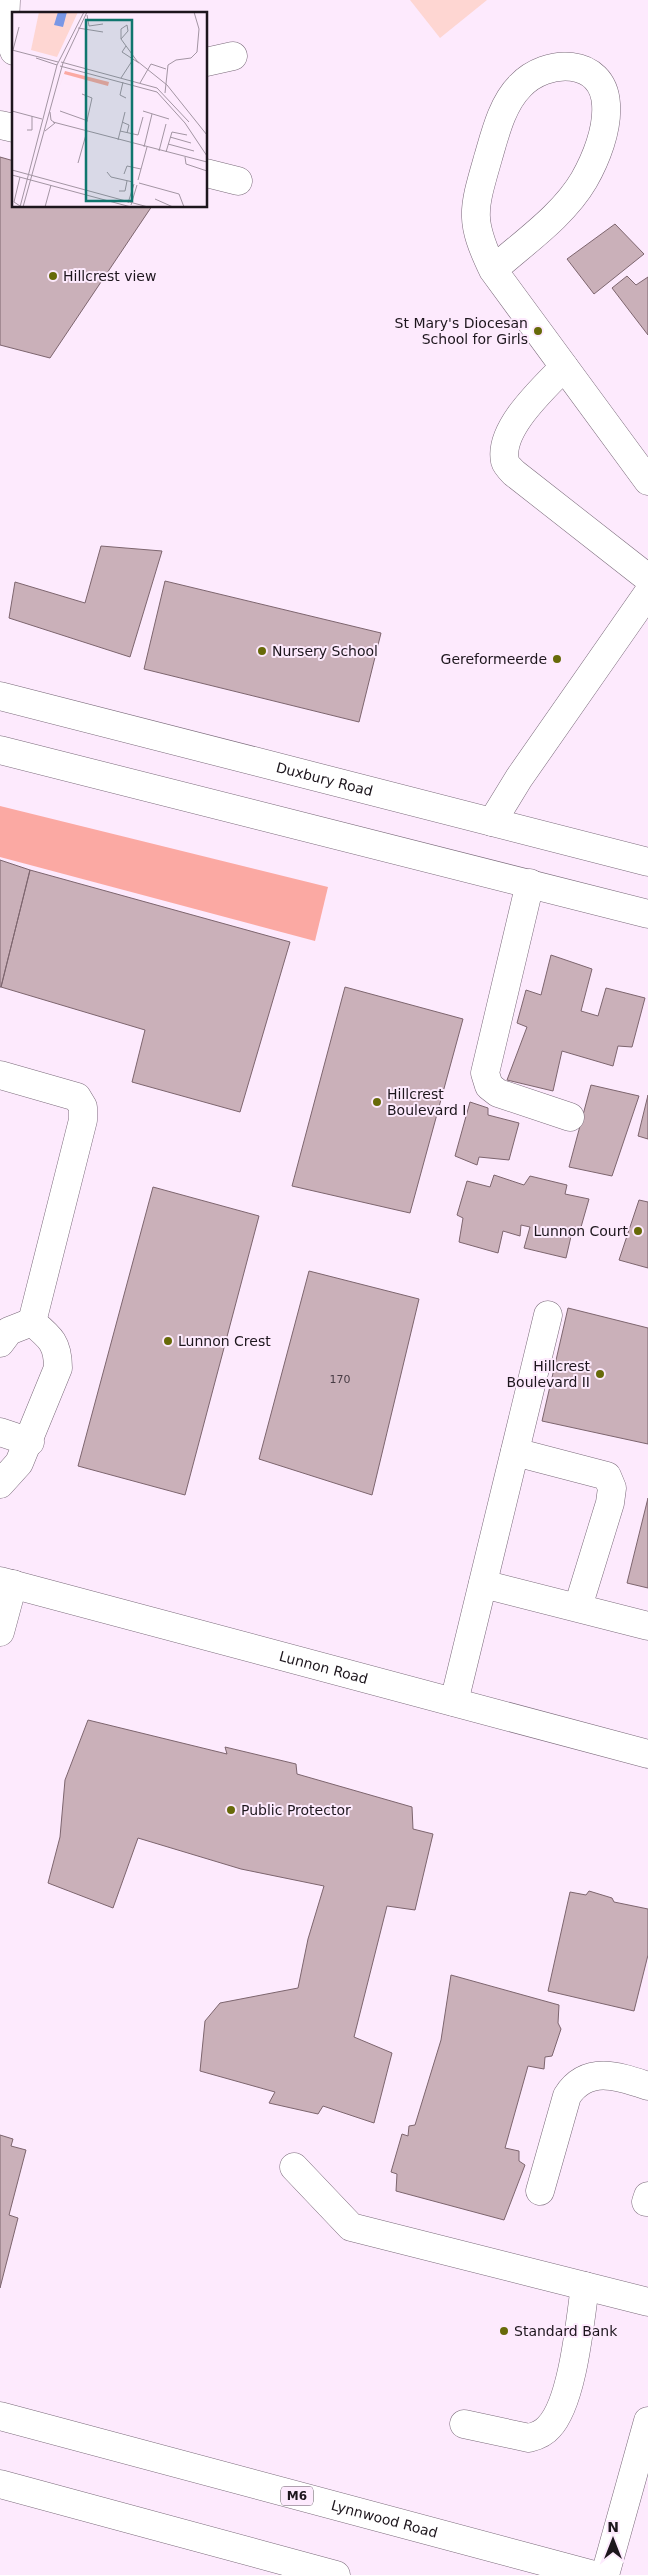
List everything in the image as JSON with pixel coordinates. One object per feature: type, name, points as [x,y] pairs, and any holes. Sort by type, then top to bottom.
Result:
[{"type":"main road","points":[[6,0],[6,27],[12,45]]},
{"type":"main road","points":[[208,62],[233,56]]},
{"type":"main road","points":[[493,270],[561,209],[583,181],[595,156],[606,120],[606,104],[604,91],[595,77],[583,70],[561,65],[539,71],[519,86],[496,129],[476,200],[475,219],[477,235],[493,270],[648,481]]},
{"type":"main road","points":[[208,174],[238,181]]},
{"type":"main road","points":[[564,366],[526,408],[512,428],[505,448],[505,462],[514,473],[648,578]]},
{"type":"main road","points":[[492,822],[519,778],[648,593]]},
{"type":"main road","name":"Duxbury Road","points":[[0,696],[648,862]]},
{"type":"main road","points":[[0,750],[648,914]]},
{"type":"main road","points":[[530,883],[485,1073],[489,1086],[498,1093],[570,1117]]},
{"type":"main road","points":[[579,897],[648,906]]},
{"type":"main road","points":[[0,1075],[77,1097],[83,1107],[83,1120],[32,1322]]},
{"type":"main road","points":[[454,1702],[548,1316]]},
{"type":"main road","points":[[0,1344],[9,1331],[32,1322]]},
{"type":"main road","points":[[0,1484],[58,1368],[58,1353],[52,1339],[32,1322]]},
{"type":"main road","points":[[0,1432],[16,1454]]},
{"type":"main road","points":[[515,1452],[606,1476],[612,1488],[610,1503],[578,1608]]},
{"type":"main road","points":[[0,1632],[6,1582]]},
{"type":"main road","name":"Lunnon Road","points":[[6,1582],[648,1754]]},
{"type":"main road","points":[[483,1584],[648,1626]]},
{"type":"main road","points":[[540,2191],[565,2104],[574,2086],[585,2078],[600,2076],[619,2077],[648,2086]]},
{"type":"main road","points":[[294,2168],[351,2227],[648,2302]]},
{"type":"main road","points":[[464,2424],[529,2438],[539,2435],[549,2427],[558,2414],[575,2361],[585,2286]]},
{"type":"main road","name":"Lynnwood Road","points":[[0,2416],[594,2575]]},
{"type":"main road","points":[[605,2575],[648,2421]]},
{"type":"main road","points":[[0,2484],[336,2575]]},
{"type":"shaded area","points":[[410,0],[487,0],[440,38]]},
{"type":"shaded area","points":[[0,806],[328,887],[315,941],[0,857]]},
{"type":"building","name":"Hillcrest view","points":[[0,157],[12,160],[12,208],[151,208],[50,358],[0,345]]},
{"type":"building","points":[[615,224],[644,254],[594,294],[567,259]]},
{"type":"building","points":[[627,276],[636,285],[648,277],[648,335],[612,288]]},
{"type":"building","points":[[101,546],[162,551],[130,657],[9,618],[15,582],[85,603]]},
{"type":"building","name":"Nursery School","points":[[165,581],[381,633],[359,722],[144,669]]},
{"type":"building","points":[[0,860],[30,870],[1,987],[0,987]]},
{"type":"building","points":[[30,870],[290,942],[240,1112],[132,1082],[145,1030],[1,987]]},
{"type":"building","points":[[551,955],[592,969],[581,1011],[598,1016],[606,988],[645,998],[632,1047],[618,1046],[613,1066],[562,1051],[553,1091],[507,1080],[527,1027],[517,1023],[526,990],[541,995]]},
{"type":"building","name":"Hillcrest Boulevard I","points":[[345,987],[463,1019],[410,1213],[292,1186]]},
{"type":"building","points":[[591,1085],[639,1096],[612,1176],[569,1167]]},
{"type":"building","points":[[648,1095],[648,1139],[638,1136]]},
{"type":"building","points":[[470,1102],[488,1108],[488,1115],[519,1123],[509,1160],[479,1157],[477,1165],[455,1156]]},
{"type":"building","points":[[494,1175],[524,1185],[530,1176],[567,1185],[565,1194],[589,1199],[579,1234],[572,1232],[566,1258],[524,1248],[530,1227],[521,1225],[520,1236],[503,1231],[498,1253],[459,1242],[463,1218],[457,1215],[467,1181],[490,1187]]},
{"type":"building","name":"Lunnon Crest","points":[[153,1187],[259,1216],[185,1495],[78,1466]]},
{"type":"building","name":"Lunnon Court","points":[[639,1200],[648,1202],[648,1268],[619,1260]]},
{"type":"building","points":[[309,1271],[419,1299],[372,1495],[259,1459]]},
{"type":"building","name":"Hillcrest Boulevard II","points":[[568,1308],[648,1328],[648,1444],[542,1421]]},
{"type":"building","points":[[648,1498],[648,1588],[627,1583]]},
{"type":"building","points":[[88,1720],[227,1754],[225,1747],[296,1764],[297,1774],[412,1807],[413,1829],[433,1834],[415,1910],[387,1906],[354,2037],[392,2053],[374,2123],[323,2106],[318,2114],[269,2103],[275,2092],[200,2071],[205,2021],[220,2003],[298,1988],[308,1939],[324,1886],[241,1869],[138,1838],[113,1908],[48,1883],[60,1837],[65,1780]]},
{"type":"building","points":[[589,1891],[612,1898],[614,1902],[648,1909],[648,1955],[634,2011],[548,1991],[570,1892],[586,1895]]},
{"type":"building","points":[[451,1975],[559,2005],[558,2023],[561,2029],[552,2056],[545,2057],[544,2069],[528,2066],[505,2148],[519,2151],[519,2161],[525,2165],[504,2220],[396,2191],[397,2174],[391,2172],[402,2134],[408,2136],[409,2126],[415,2125],[441,2040]]},
{"type":"building","points":[[0,2135],[13,2139],[11,2146],[26,2150],[9,2215],[18,2218],[0,2288]]},
{"type":"place","name":"Hillcrest view","points":[[53,276]]},
{"type":"place","name":"St Mary's Diocesan School for Girls","points":[[538,331]]},
{"type":"place","name":"Nursery School","points":[[262,651]]},
{"type":"place","name":"Gereformeerde","points":[[557,659]]},
{"type":"place","name":"Hillcrest Boulevard I","points":[[377,1102]]},
{"type":"place","name":"Lunnon Court","points":[[638,1231]]},
{"type":"place","name":"Lunnon Crest","points":[[168,1341]]},
{"type":"place","name":"Hillcrest Boulevard II","points":[[600,1374]]},
{"type":"place","name":"Public Protector","points":[[231,1810]]},
{"type":"place","name":"Standard Bank","points":[[504,2331]]}]
